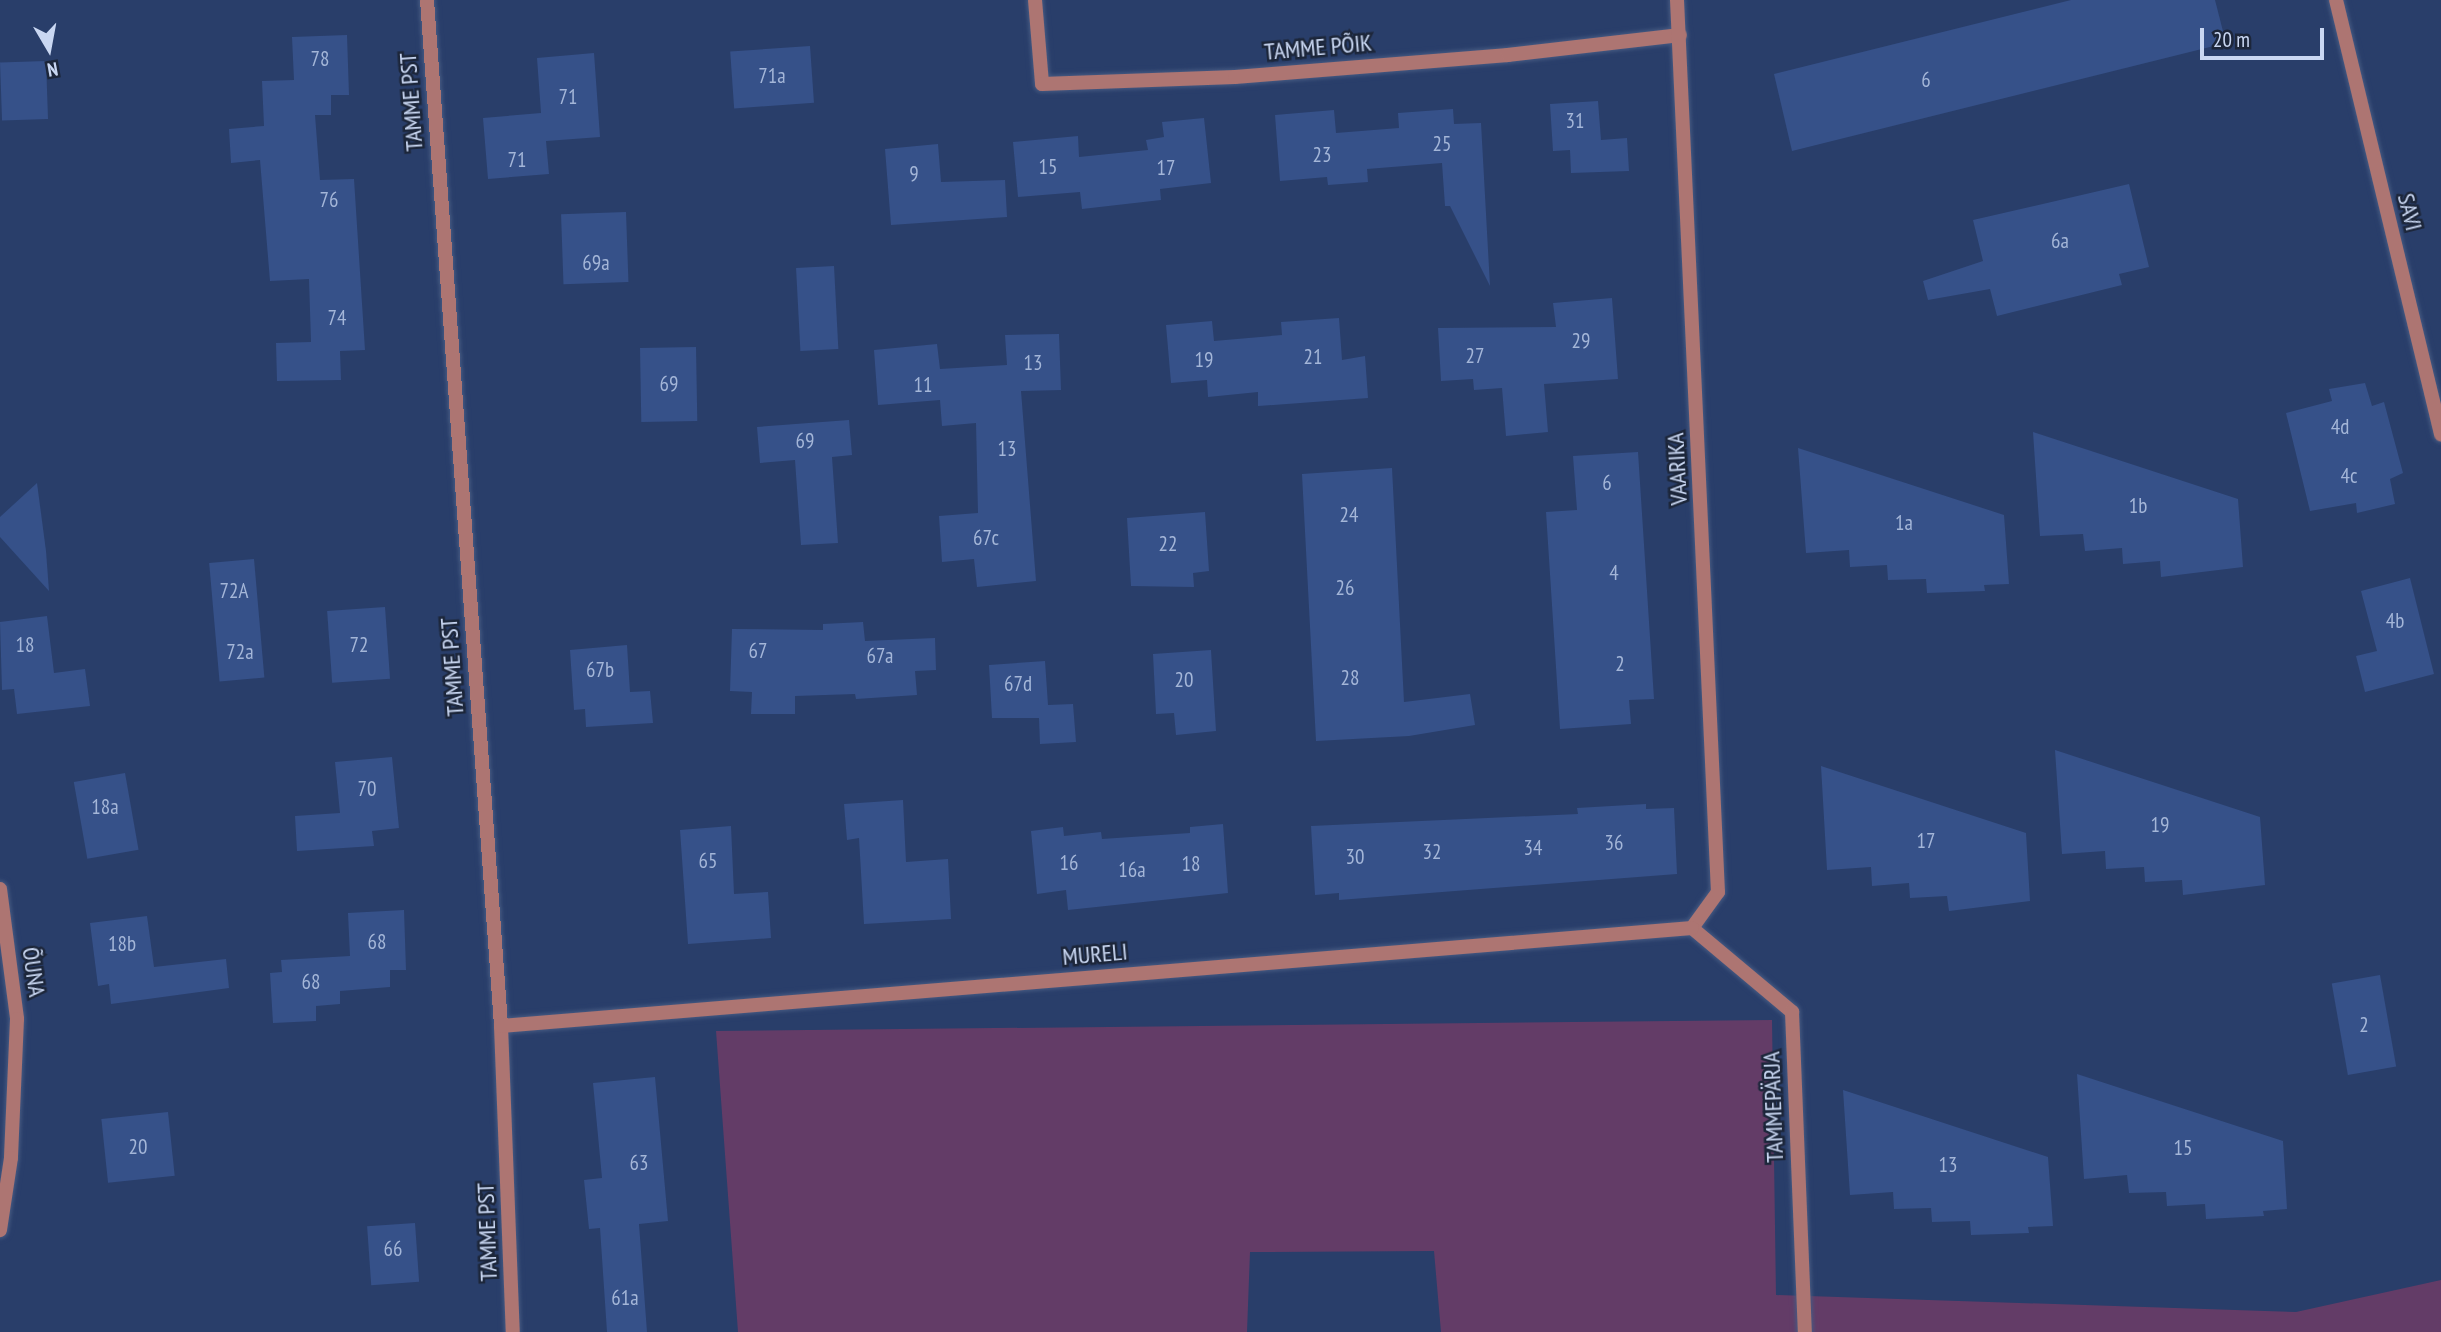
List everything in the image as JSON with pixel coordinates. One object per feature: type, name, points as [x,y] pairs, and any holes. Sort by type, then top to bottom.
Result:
[{"type":"street","name":"TAMME PST","points":[[427,0],[501,1026],[513,1332]]},
{"type":"street","name":"TAMME PÕIK","points":[[1035,0],[1042,84],[1248,76],[1508,55],[1680,35]]},
{"type":"street","name":"VAARIKA","points":[[1677,0],[1718,892],[1692,928]]},
{"type":"street","name":"SAVI","points":[[2336,0],[2441,435]]},
{"type":"street","name":"ÕUNA","points":[[0,889],[17,1019],[11,1158],[0,1230]]},
{"type":"street","name":"MURELI","points":[[501,1026],[1692,928]]},
{"type":"street","name":"TAMMEPÄRJA","points":[[1692,928],[1792,1012],[1805,1332]]},
{"type":"shaded area","points":[[1772,1020],[1776,1295],[2296,1312],[2441,1280],[2441,1332],[1441,1332],[1434,1251],[1250,1252],[1247,1332],[738,1332],[716,1031]]},
{"type":"building","points":[[2071,0],[2215,0],[2226,43],[1792,151],[1774,74]]},
{"type":"building","points":[[347,35],[349,95],[331,95],[331,115],[315,115],[320,180],[354,179],[365,350],[340,351],[341,380],[277,381],[276,343],[311,342],[309,279],[270,281],[260,160],[231,163],[229,129],[264,126],[262,81],[294,80],[292,37]]},
{"type":"building","points":[[810,46],[814,103],[734,108],[730,52]]},
{"type":"building","points":[[594,53],[600,137],[546,141],[549,174],[488,179],[483,118],[541,113],[537,58]]},
{"type":"building","points":[[46,61],[48,119],[2,121],[0,63]]},
{"type":"building","points":[[1598,101],[1601,140],[1627,138],[1629,171],[1571,173],[1570,150],[1553,151],[1550,104]]},
{"type":"building","points":[[1453,109],[1454,124],[1481,123],[1490,286],[1450,206],[1445,206],[1442,163],[1367,169],[1368,182],[1328,185],[1327,177],[1280,181],[1275,115],[1334,110],[1336,133],[1399,128],[1398,113]]},
{"type":"building","points":[[1204,118],[1211,183],[1160,189],[1161,200],[1082,209],[1080,192],[1018,197],[1013,142],[1078,136],[1079,157],[1148,150],[1146,140],[1164,137],[1162,122]]},
{"type":"building","points":[[938,144],[941,182],[1005,180],[1007,217],[891,225],[885,149]]},
{"type":"building","points":[[2129,184],[2149,267],[2119,274],[2122,285],[1997,316],[1990,289],[1928,300],[1923,281],[1983,261],[1973,220]]},
{"type":"building","points":[[626,212],[628,282],[563,284],[561,214]]},
{"type":"building","points":[[834,266],[838,349],[800,351],[796,268]]},
{"type":"building","points":[[1612,298],[1618,379],[1544,384],[1548,432],[1506,436],[1502,388],[1474,390],[1473,379],[1441,381],[1438,328],[1556,327],[1553,303]]},
{"type":"building","points":[[1339,318],[1342,360],[1365,356],[1368,398],[1258,406],[1258,392],[1208,397],[1207,380],[1171,383],[1166,325],[1212,321],[1214,341],[1282,335],[1281,322]]},
{"type":"building","points":[[1059,334],[1061,390],[1021,391],[1036,581],[977,587],[974,559],[942,562],[939,516],[978,513],[976,423],[942,426],[940,400],[878,405],[874,350],[937,344],[940,369],[1007,365],[1005,335]]},
{"type":"building","points":[[696,347],[697,421],[641,422],[640,348]]},
{"type":"building","points":[[2365,383],[2372,406],[2384,402],[2403,473],[2390,479],[2395,504],[2357,513],[2356,503],[2310,511],[2286,413],[2332,401],[2329,389]]},
{"type":"building","points":[[849,420],[852,455],[832,457],[838,543],[801,545],[795,460],[760,463],[757,427]]},
{"type":"building","points":[[2033,432],[2238,499],[2243,567],[2161,577],[2160,561],[2123,564],[2122,548],[2085,551],[2083,534],[2040,536]]},
{"type":"building","points":[[1798,448],[2004,515],[2009,584],[1984,585],[1985,591],[1927,593],[1926,579],[1888,580],[1887,565],[1850,567],[1849,550],[1806,553]]},
{"type":"building","points":[[1638,452],[1654,699],[1629,700],[1631,724],[1560,729],[1546,512],[1577,510],[1573,456]]},
{"type":"building","points":[[1392,468],[1404,702],[1470,694],[1475,725],[1409,736],[1316,741],[1302,474]]},
{"type":"building","points":[[37,483],[49,591],[0,537],[0,517]]},
{"type":"building","points":[[1205,512],[1209,571],[1193,573],[1194,587],[1131,586],[1127,518]]},
{"type":"building","points":[[254,559],[264,678],[220,681],[209,563]]},
{"type":"building","points":[[2410,578],[2434,674],[2365,692],[2356,656],[2377,651],[2361,591]]},
{"type":"building","points":[[385,607],[390,679],[332,683],[327,611]]},
{"type":"building","points":[[47,616],[54,673],[85,669],[90,706],[17,714],[14,689],[2,690],[0,622]]},
{"type":"building","points":[[863,622],[865,641],[935,638],[936,670],[915,671],[917,695],[856,699],[855,694],[795,696],[795,714],[751,714],[752,692],[730,691],[732,629],[823,630],[823,624]]},
{"type":"building","points":[[627,645],[630,692],[650,691],[653,723],[586,727],[585,709],[574,710],[570,650]]},
{"type":"building","points":[[1211,650],[1216,731],[1176,735],[1174,713],[1156,714],[1153,654]]},
{"type":"building","points":[[1045,661],[1048,705],[1073,704],[1076,742],[1040,744],[1039,718],[992,718],[989,665]]},
{"type":"building","points":[[2055,750],[2260,817],[2265,885],[2183,895],[2182,880],[2145,882],[2144,867],[2106,869],[2105,851],[2062,854]]},
{"type":"building","points":[[392,757],[399,828],[372,831],[374,846],[297,851],[295,816],[340,813],[335,762]]},
{"type":"building","points":[[1821,766],[2026,833],[2030,901],[1949,911],[1947,896],[1910,898],[1909,883],[1872,886],[1871,867],[1827,870]]},
{"type":"building","points":[[125,773],[139,850],[87,859],[74,782]]},
{"type":"building","points":[[903,800],[906,862],[948,859],[951,919],[864,924],[859,838],[847,840],[844,804]]},
{"type":"building","points":[[1646,804],[1646,809],[1674,808],[1677,874],[1339,900],[1339,893],[1315,895],[1311,826],[1578,814],[1577,808]]},
{"type":"building","points":[[1223,824],[1228,893],[1068,910],[1066,890],[1037,894],[1031,831],[1063,827],[1064,836],[1101,832],[1102,839],[1190,833],[1190,827]]},
{"type":"building","points":[[731,826],[734,894],[768,892],[771,938],[688,944],[680,830]]},
{"type":"building","points":[[404,910],[406,970],[390,970],[390,987],[340,991],[340,1004],[316,1006],[316,1021],[273,1023],[270,973],[282,972],[281,960],[350,956],[348,913]]},
{"type":"building","points":[[147,916],[154,967],[226,959],[229,988],[111,1004],[109,984],[98,986],[90,923]]},
{"type":"building","points":[[2380,975],[2396,1067],[2348,1075],[2332,984]]},
{"type":"building","points":[[2077,1074],[2283,1141],[2287,1209],[2263,1211],[2264,1216],[2206,1219],[2205,1204],[2167,1206],[2166,1192],[2129,1193],[2127,1175],[2084,1179]]},
{"type":"building","points":[[655,1077],[668,1221],[639,1224],[647,1332],[607,1332],[600,1228],[589,1229],[584,1180],[602,1178],[593,1083]]},
{"type":"building","points":[[1843,1090],[2048,1157],[2053,1226],[2028,1227],[2029,1233],[1971,1235],[1970,1221],[1932,1222],[1931,1208],[1894,1209],[1893,1192],[1850,1195]]},
{"type":"building","points":[[168,1112],[175,1176],[108,1183],[101,1119]]},
{"type":"building","points":[[415,1223],[419,1282],[371,1285],[367,1226]]}]
